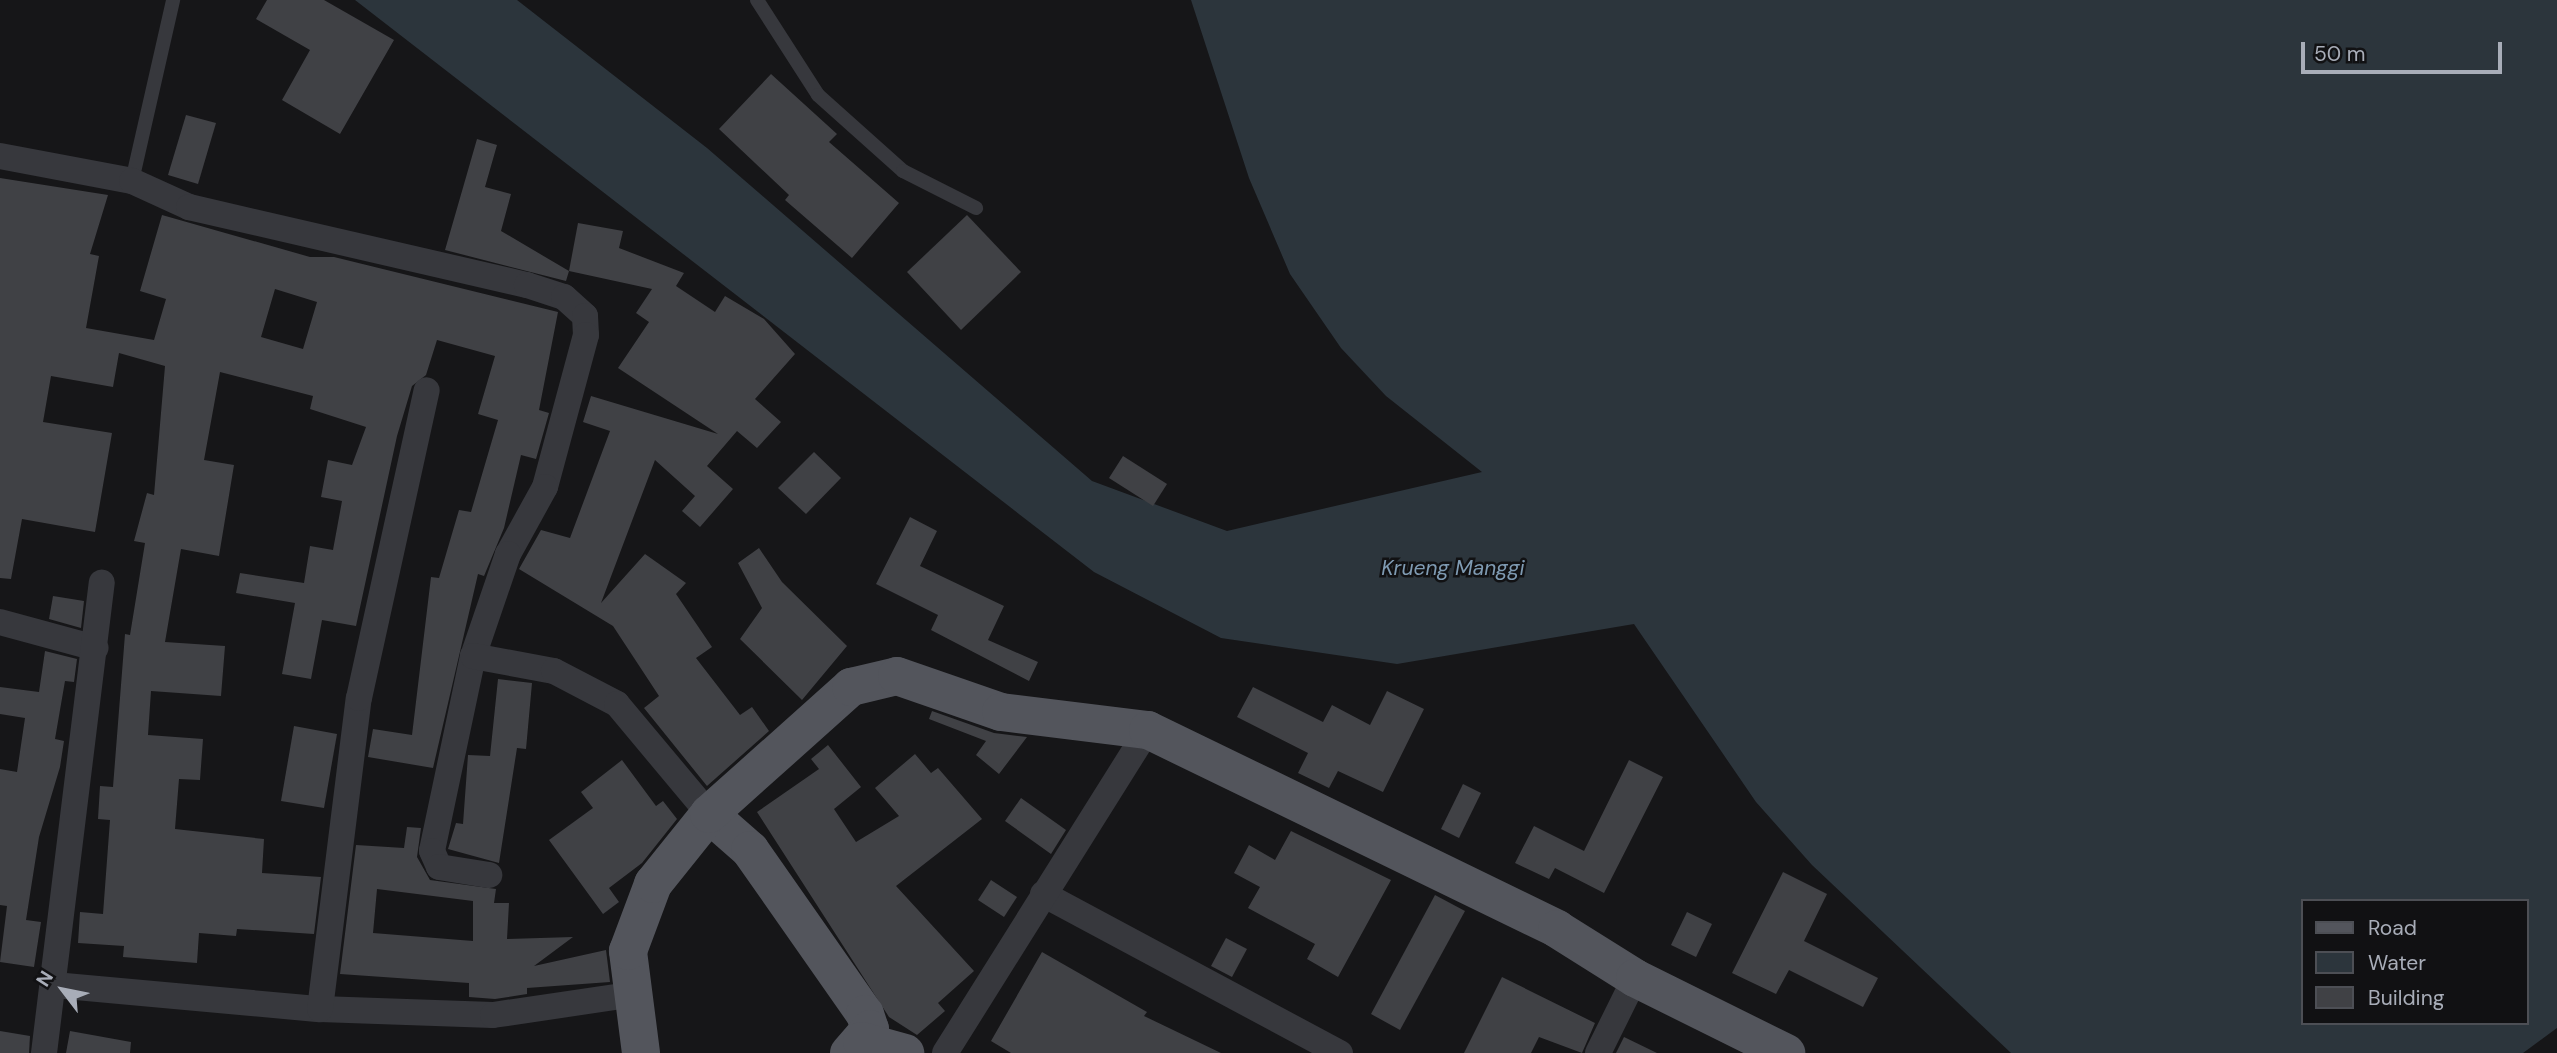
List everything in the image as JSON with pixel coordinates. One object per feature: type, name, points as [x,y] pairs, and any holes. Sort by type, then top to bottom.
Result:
[{"type":"main road","points":[[641,1053],[629,995],[628,951],[639,906],[709,814],[851,687],[868,679],[909,677],[1002,712],[1149,730],[1557,929],[1635,978],[1786,1053]]},
{"type":"main road","points":[[709,814],[750,850],[865,1014],[870,1029],[855,1047]]},
{"type":"main road","points":[[855,1047],[905,1053]]},
{"type":"street","points":[[0,156],[132,181],[189,207],[527,285],[564,297],[582,311],[586,335],[545,487],[508,554],[473,656],[432,860],[443,869],[489,875]]},
{"type":"street","points":[[320,1009],[359,698],[427,390]]},
{"type":"street","points":[[44,1053],[102,583]]},
{"type":"street","points":[[0,622],[96,648]]},
{"type":"street","points":[[473,656],[554,671],[617,704],[709,814]]},
{"type":"street","points":[[945,1053],[1149,730]]},
{"type":"street","points":[[1043,894],[1340,1053]]},
{"type":"street","points":[[1598,1053],[1635,978]]},
{"type":"street","points":[[54,985],[320,1009],[493,1015],[629,995]]},
{"type":"lane","points":[[132,181],[173,0]]},
{"type":"lane","points":[[757,0],[818,95],[903,171],[976,208]]},
{"type":"water","name":"Krueng Manggi","points":[[355,0],[517,0],[707,148],[1092,481],[1227,531],[1482,472],[1386,396],[1341,348],[1290,274],[1249,178],[1191,0],[2557,0],[2557,1028],[2523,1053],[2011,1053],[1812,865],[1756,802],[1634,624],[1397,664],[1221,638],[1094,572]]},
{"type":"building","points":[[267,0],[324,0],[394,40],[340,134],[282,100],[310,50],[256,19]]},
{"type":"building","points":[[771,74],[837,134],[829,142],[899,203],[852,258],[785,200],[789,195],[719,129]]},
{"type":"building","points":[[186,115],[216,123],[198,184],[168,175]]},
{"type":"building","points":[[477,139],[497,145],[485,187],[511,194],[501,231],[569,271],[566,281],[445,250]]},
{"type":"building","points":[[0,178],[108,195],[90,254],[99,256],[86,328],[154,340],[166,299],[140,291],[162,215],[310,257],[334,257],[558,312],[539,410],[549,413],[536,459],[521,455],[504,528],[484,576],[478,574],[433,768],[368,757],[373,729],[412,735],[431,577],[439,578],[459,510],[471,512],[498,420],[478,414],[495,356],[437,340],[426,375],[412,386],[397,436],[356,626],[322,620],[311,679],[282,674],[295,603],[236,593],[240,573],[304,583],[310,546],[333,550],[342,501],[321,497],[328,460],[352,465],[366,427],[310,409],[313,396],[220,372],[204,460],[234,465],[219,556],[181,549],[165,642],[225,646],[221,696],[151,691],[148,735],[203,739],[200,780],[179,779],[175,829],[264,839],[262,873],[321,877],[314,934],[237,929],[236,936],[199,933],[197,963],[123,957],[124,946],[78,943],[80,912],[103,914],[110,820],[98,819],[100,786],[113,787],[125,634],[130,635],[145,543],[134,541],[147,493],[154,495],[165,366],[119,353],[113,387],[51,376],[43,422],[112,433],[95,532],[22,519],[11,579],[0,578]],"holes":[[[275,289],[317,302],[303,349],[261,337]]]},
{"type":"building","points":[[967,215],[1021,272],[961,330],[907,272]]},
{"type":"building","points":[[578,223],[623,231],[619,248],[684,273],[676,286],[715,312],[725,296],[764,319],[795,354],[755,399],[781,422],[757,448],[737,431],[707,466],[733,489],[700,527],[682,511],[695,496],[655,460],[601,603],[645,554],[686,583],[676,594],[712,647],[696,658],[740,715],[752,707],[769,731],[707,786],[644,708],[659,696],[613,626],[519,569],[541,530],[570,538],[610,431],[583,422],[591,396],[718,434],[618,368],[649,322],[636,313],[652,289],[569,271]]},
{"type":"building","points":[[814,452],[841,478],[806,514],[778,488]]},
{"type":"building","points":[[1123,456],[1167,484],[1153,506],[1109,478]]},
{"type":"building","points":[[910,517],[937,531],[920,566],[1004,606],[988,640],[1038,662],[1029,681],[931,630],[938,615],[876,584]]},
{"type":"building","points":[[759,548],[782,582],[847,646],[802,700],[740,639],[762,608],[738,563]]},
{"type":"building","points":[[53,596],[84,601],[81,628],[49,619]]},
{"type":"building","points":[[45,651],[77,659],[74,682],[65,681],[55,739],[64,741],[60,767],[39,837],[26,920],[41,922],[34,967],[0,962],[7,906],[0,905],[0,769],[17,772],[25,718],[0,714],[0,687],[39,692]]},
{"type":"building","points":[[498,679],[532,683],[526,749],[517,748],[499,863],[448,849],[456,823],[463,824],[468,755],[490,756]]},
{"type":"building","points":[[1253,687],[1323,722],[1332,705],[1370,725],[1387,691],[1424,709],[1383,792],[1338,771],[1329,788],[1298,773],[1308,753],[1237,717]]},
{"type":"building","points":[[932,711],[994,733],[1027,737],[999,774],[976,755],[986,741],[929,719]]},
{"type":"building","points":[[294,726],[337,734],[324,808],[281,801]]},
{"type":"building","points":[[828,745],[861,787],[834,809],[856,842],[899,816],[875,788],[915,754],[931,773],[938,768],[982,819],[896,886],[974,971],[938,1003],[945,1011],[917,1035],[889,1017],[757,812],[819,769],[811,759]]},
{"type":"building","points":[[622,760],[656,806],[663,801],[677,819],[642,863],[609,888],[619,902],[603,914],[549,840],[593,808],[581,792]]},
{"type":"building","points":[[1629,760],[1663,777],[1604,893],[1555,868],[1549,879],[1515,863],[1534,826],[1584,851]]},
{"type":"building","points":[[1463,784],[1481,793],[1459,838],[1441,829]]},
{"type":"building","points":[[1021,798],[1066,830],[1051,854],[1005,821]]},
{"type":"building","points":[[407,827],[421,828],[417,857],[430,880],[496,889],[494,903],[509,903],[507,939],[573,937],[534,966],[606,950],[610,982],[527,988],[527,994],[495,999],[469,997],[469,983],[340,974],[356,845],[404,848]],"holes":[[[377,889],[473,901],[473,941],[373,933]]]},
{"type":"building","points":[[1291,831],[1391,880],[1338,977],[1307,959],[1315,944],[1248,908],[1260,887],[1234,873],[1249,845],[1275,860]]},
{"type":"building","points":[[1783,872],[1827,894],[1804,941],[1878,978],[1863,1007],[1789,970],[1776,994],[1732,973]]},
{"type":"building","points":[[991,880],[1017,897],[1004,917],[978,900]]},
{"type":"building","points":[[1435,895],[1465,911],[1400,1030],[1371,1014]]},
{"type":"building","points":[[1687,912],[1712,924],[1696,957],[1671,945]]},
{"type":"building","points":[[1226,938],[1247,949],[1232,977],[1211,966]]},
{"type":"building","points":[[1042,952],[1147,1012],[1144,1016],[1221,1053],[1011,1053],[991,1041]]},
{"type":"building","points":[[1502,977],[1595,1023],[1582,1053],[1539,1037],[1531,1053],[1464,1053]]},
{"type":"building","points":[[0,1031],[30,1036],[29,1053],[0,1053]]},
{"type":"building","points":[[70,1031],[131,1042],[130,1053],[66,1053]]},
{"type":"building","points":[[1624,1037],[1657,1053],[1616,1053]]}]
